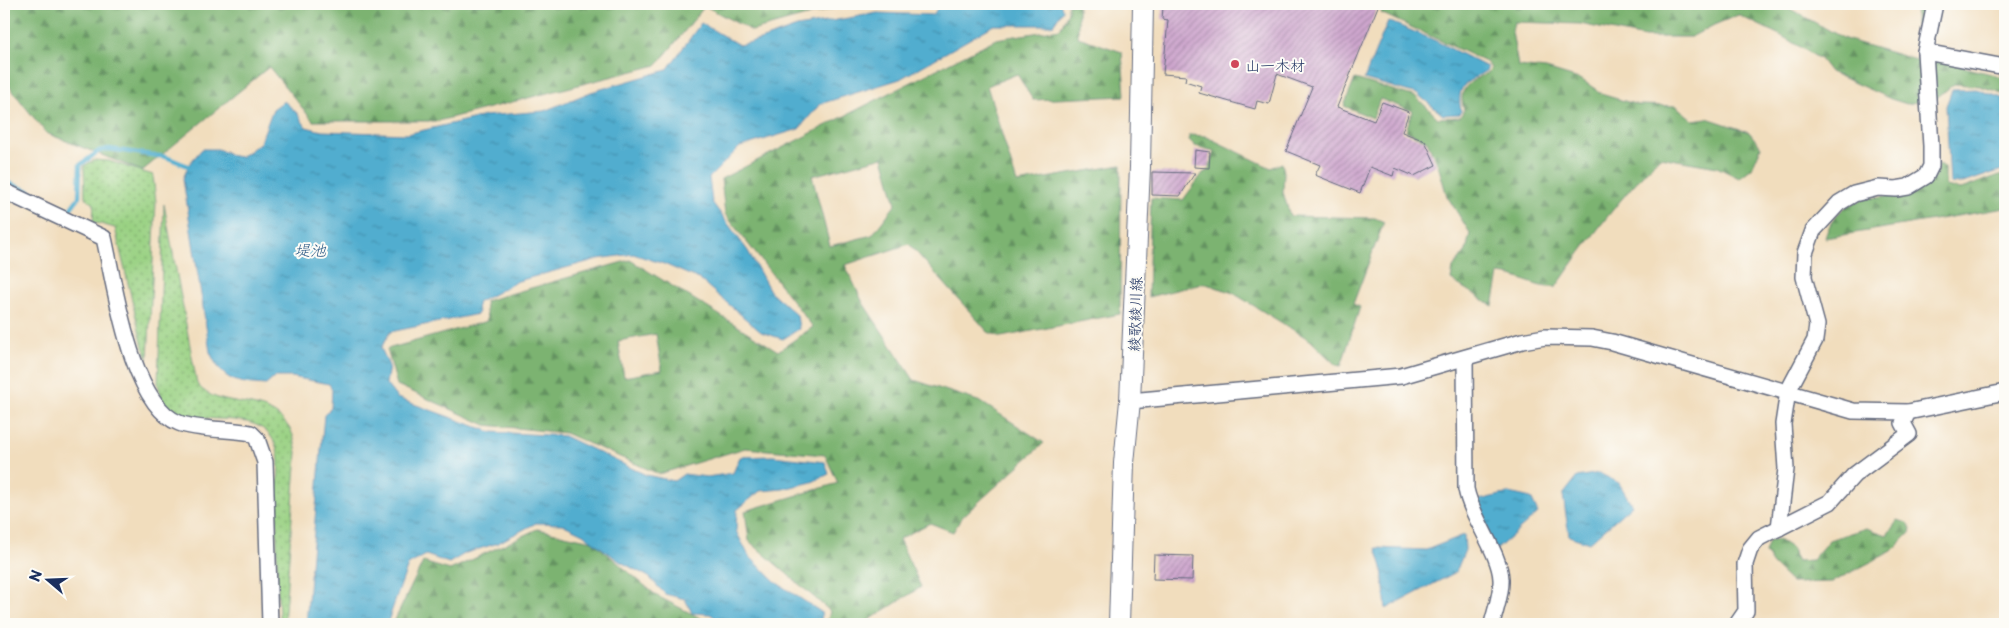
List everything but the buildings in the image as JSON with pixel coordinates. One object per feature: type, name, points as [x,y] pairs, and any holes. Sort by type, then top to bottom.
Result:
[{"type":"main road","name":"綾歌綾川線","points":[[1120,624],[1124,463],[1130,401],[1140,167],[1143,4]]},
{"type":"street","points":[[1780,528],[1786,469],[1783,424],[1788,391],[1815,340],[1817,325],[1804,277],[1805,253],[1813,231],[1839,203],[1854,194],[1878,188],[1896,189],[1908,187],[1926,176],[1931,166],[1925,52],[1935,4]]},
{"type":"street","points":[[1925,52],[2005,67]]},
{"type":"street","points":[[4,191],[104,238],[128,345],[141,381],[156,405],[168,417],[181,424],[251,433],[257,439],[265,462],[270,624]]},
{"type":"street","points":[[1130,401],[1401,376],[1522,340],[1546,337],[1592,338],[1853,410],[1908,412],[2005,392]]},
{"type":"street","points":[[1466,358],[1466,489],[1468,502],[1498,565],[1502,580],[1492,624]]},
{"type":"street","points":[[1737,624],[1746,612],[1745,564],[1750,549],[1759,538],[1830,502],[1854,476],[1909,434],[1903,423],[1908,412]]},
{"type":"green space","points":[[4,4],[850,4],[752,31],[705,6],[657,65],[438,121],[313,121],[269,67],[142,171],[46,133],[4,80]]},
{"type":"green space","points":[[1068,4],[1078,4],[1078,37],[1122,52],[1125,96],[1033,100],[1017,74],[987,86],[1017,183],[1121,165],[1120,314],[1001,337],[988,332],[909,244],[845,265],[863,303],[914,380],[981,402],[1044,443],[962,517],[953,532],[930,523],[899,539],[921,587],[863,624],[827,624],[830,611],[749,541],[745,511],[838,483],[825,455],[745,448],[659,474],[565,433],[486,425],[397,385],[387,349],[487,321],[485,301],[630,260],[778,351],[813,327],[725,214],[721,179],[996,39],[1060,29],[1068,12]],"holes":[[[883,157],[896,204],[872,235],[830,246],[812,176]],[[656,334],[662,370],[624,377],[618,341]]]},
{"type":"green space","points":[[1384,4],[1781,4],[1845,39],[1920,61],[1921,101],[1907,104],[1891,99],[1830,72],[1820,59],[1780,35],[1738,15],[1691,37],[1645,37],[1580,24],[1514,22],[1512,32],[1518,66],[1546,69],[1582,80],[1604,95],[1638,105],[1676,106],[1693,120],[1707,118],[1749,132],[1761,147],[1752,168],[1739,178],[1717,167],[1660,157],[1618,204],[1556,287],[1541,286],[1499,274],[1493,306],[1451,280],[1453,268],[1466,251],[1470,233],[1447,196],[1438,165],[1427,141],[1406,131],[1412,111],[1380,99],[1373,118],[1344,106],[1355,79],[1416,97],[1438,118],[1460,117],[1464,110],[1462,96],[1467,86],[1488,73],[1491,68],[1486,62],[1381,13]]},
{"type":"green space","points":[[1915,4],[1929,4],[1922,26],[1916,25]]},
{"type":"green space","points":[[1933,59],[1999,76],[2005,79],[2005,94],[1980,86],[1954,84],[1935,99]]},
{"type":"green space","points":[[1189,135],[1205,136],[1271,168],[1282,163],[1284,172],[1283,192],[1290,216],[1375,218],[1384,222],[1353,304],[1360,307],[1341,366],[1336,365],[1310,340],[1233,293],[1204,283],[1148,297],[1151,198],[1183,200],[1203,173],[1209,170],[1215,151],[1195,146],[1189,140]]},
{"type":"green space","points":[[94,160],[109,161],[153,175],[156,202],[148,359],[143,347],[115,228],[93,222],[94,204],[85,197],[84,166]]},
{"type":"green space","points":[[1938,165],[1945,167],[1945,186],[1961,189],[2005,173],[2005,208],[1825,238],[1833,219],[1845,207],[1876,197],[1908,193],[1922,188],[1934,178]]},
{"type":"green space","points":[[164,204],[197,384],[207,393],[218,398],[269,410],[290,429],[293,437],[297,452],[284,624],[280,624],[278,593],[277,498],[279,466],[277,449],[268,434],[255,425],[239,421],[187,416],[173,410],[161,396],[158,385]]},
{"type":"green space","points":[[1898,520],[1907,523],[1911,528],[1910,533],[1892,551],[1832,582],[1792,583],[1773,565],[1765,553],[1769,541],[1779,540],[1791,548],[1798,561],[1812,560],[1829,540],[1866,528],[1887,535]]},
{"type":"green space","points":[[537,529],[592,541],[657,596],[712,624],[393,624],[423,562],[450,570]]},
{"type":"water","name":"堤池","points":[[940,4],[1060,4],[1063,10],[1053,25],[994,25],[900,79],[820,104],[799,129],[740,147],[709,178],[712,202],[748,251],[770,291],[797,315],[799,329],[783,339],[761,332],[699,279],[664,264],[633,254],[598,259],[518,281],[477,303],[478,314],[390,332],[381,348],[389,366],[386,384],[397,398],[491,432],[564,436],[646,475],[674,481],[684,474],[707,477],[733,473],[740,457],[773,456],[825,462],[829,474],[812,482],[783,489],[760,491],[737,510],[736,531],[749,556],[777,583],[821,612],[822,624],[725,624],[710,614],[692,613],[685,599],[665,594],[649,577],[619,561],[583,534],[562,524],[536,523],[498,543],[466,553],[449,563],[426,555],[408,565],[387,624],[306,624],[324,415],[331,408],[332,389],[329,384],[292,377],[275,377],[266,385],[239,382],[220,370],[215,362],[210,352],[183,179],[189,164],[202,149],[218,149],[233,156],[241,157],[260,143],[273,109],[284,101],[297,113],[306,127],[322,131],[407,134],[485,116],[544,111],[591,92],[667,70],[701,23],[739,45],[797,27],[877,13],[933,15]]},
{"type":"water","points":[[1388,21],[1434,40],[1487,67],[1487,70],[1464,85],[1461,90],[1461,112],[1459,114],[1443,115],[1417,94],[1364,79]]},
{"type":"water","points":[[1976,89],[2005,99],[2005,169],[1960,184],[1950,183],[1946,106],[1952,90]]},
{"type":"water","points":[[1599,473],[1619,483],[1632,505],[1589,543],[1569,536],[1563,495],[1577,477]]},
{"type":"water","points":[[1509,493],[1531,498],[1538,513],[1496,550],[1477,510],[1479,500]]},
{"type":"water","points":[[1464,535],[1465,550],[1456,572],[1386,609],[1382,567],[1376,548],[1426,550]]},
{"type":"waterway","points":[[4,181],[27,190],[68,212],[79,197],[80,165],[99,151],[109,149],[166,157],[193,168]]},
{"type":"place","name":"山一木材","points":[[1235,64]]}]
